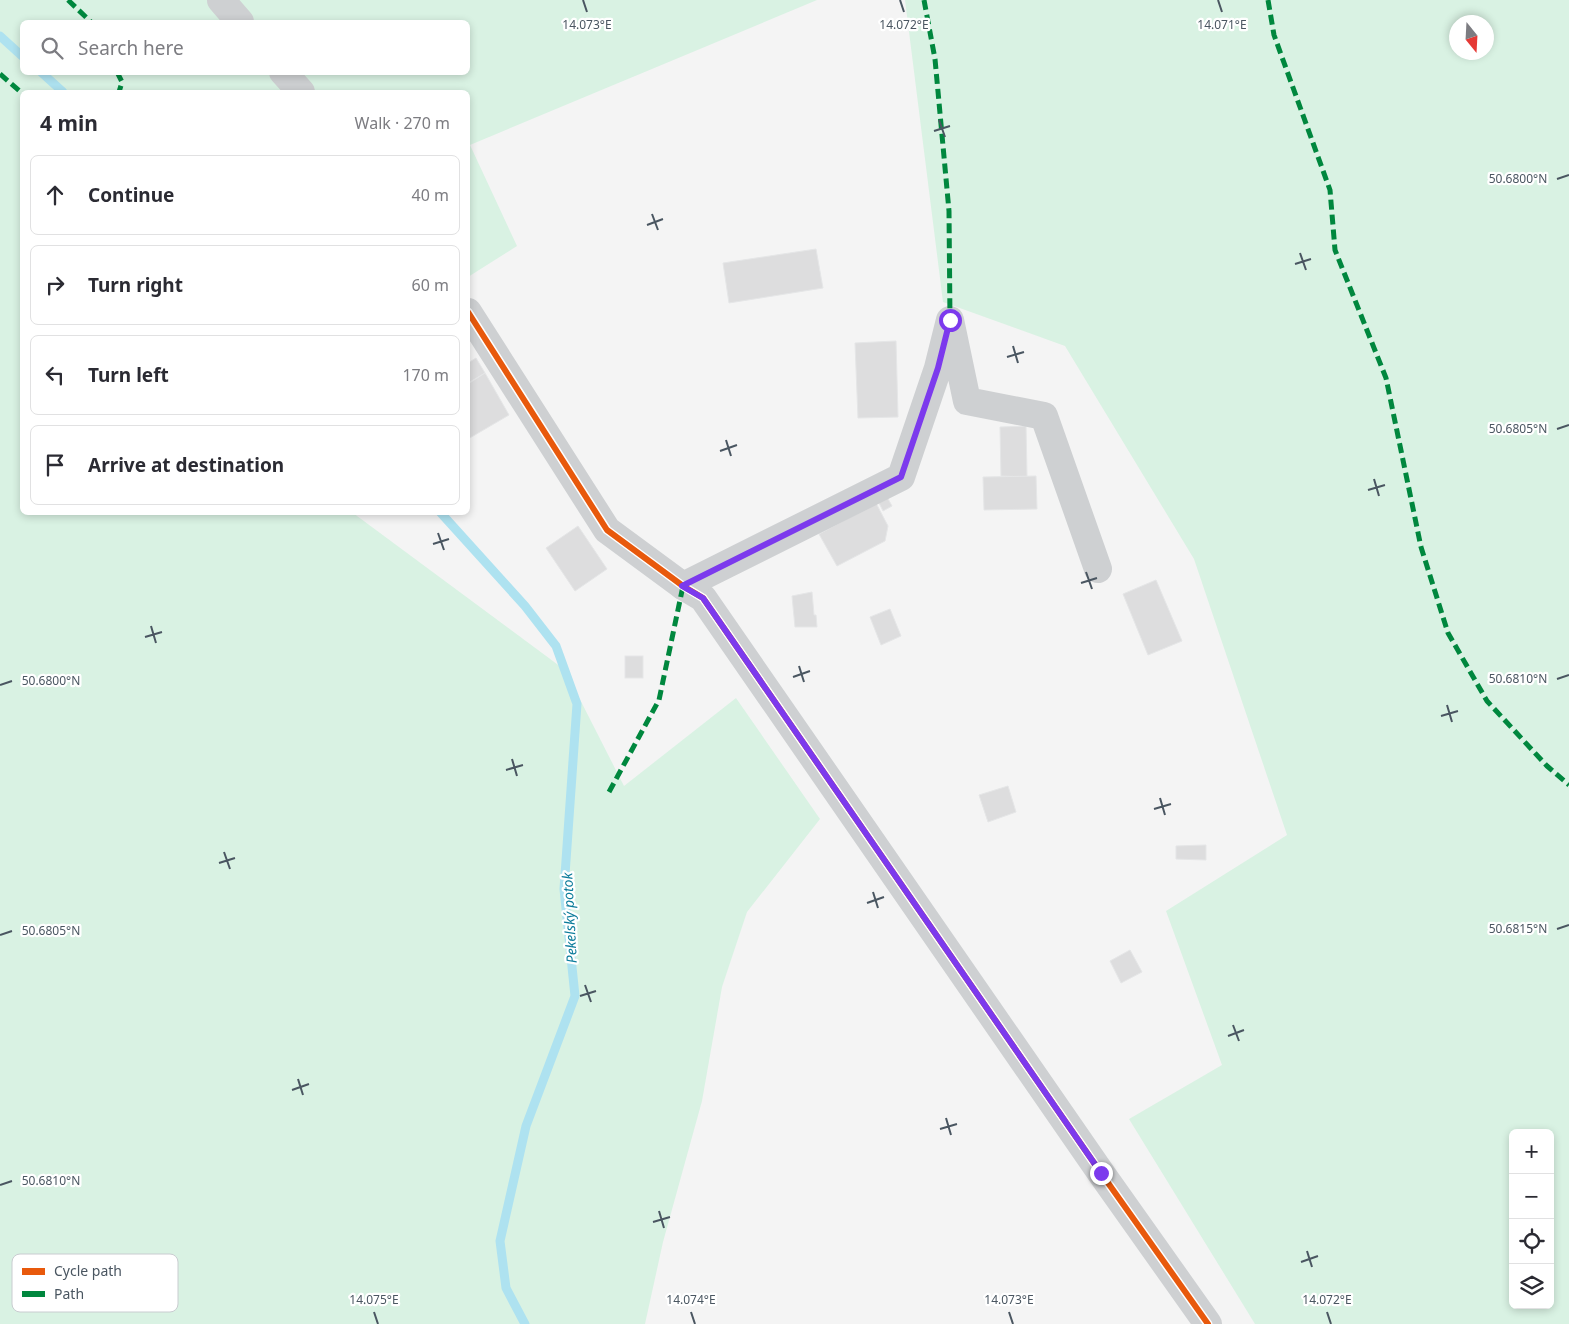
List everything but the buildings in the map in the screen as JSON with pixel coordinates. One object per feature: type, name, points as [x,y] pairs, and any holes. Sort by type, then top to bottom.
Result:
[{"type":"street","points":[[221,0],[238,20]]},
{"type":"street","points":[[286,75],[299,90]]},
{"type":"street","points":[[470,315],[608,530],[682,586],[703,598],[1208,1324]]},
{"type":"street","points":[[682,586],[901,477],[938,368],[950,320],[966,401],[1044,416],[1098,569]]},
{"type":"green space","points":[[0,0],[817,0],[470,145],[470,90],[20,90],[20,515],[356,515],[565,670],[624,786],[736,698],[820,819],[747,912],[722,987],[702,1101],[663,1242],[645,1324],[0,1324]]},
{"type":"green space","points":[[905,0],[1569,0],[1569,1324],[1255,1324],[1129,1119],[1222,1065],[1166,911],[1287,835],[1194,559],[1065,346],[943,302]]},
{"type":"green space","points":[[470,145],[517,246],[470,276]]},
{"type":"waterway","name":"Pekelský potok","points":[[0,36],[20,54]]},
{"type":"waterway","name":"Pekelský potok","points":[[44,75],[61,90]]},
{"type":"waterway","name":"Pekelský potok","points":[[443,515],[525,606],[556,646],[577,704],[564,889],[575,996],[526,1126],[500,1241],[506,1288],[525,1324]]},
{"type":"marked path","points":[[68,0],[89,20]]},
{"type":"marked path","points":[[924,0],[935,59],[949,211],[950,320]]},
{"type":"marked path","points":[[1268,0],[1274,35],[1330,190],[1335,250],[1386,378],[1421,547],[1448,633],[1487,701],[1547,766],[1569,785]]},
{"type":"marked path","points":[[0,74],[20,91]]},
{"type":"marked path","points":[[118,75],[122,82],[120,90]]},
{"type":"marked path","points":[[609,792],[659,700],[683,586]]},
{"type":"cycle path","points":[[470,315],[607,530],[683,586],[703,598],[1101,1173],[1208,1324]]},
{"type":"route","points":[[950,320],[938,368],[901,477],[682,586],[703,598],[1101,1173]]}]
